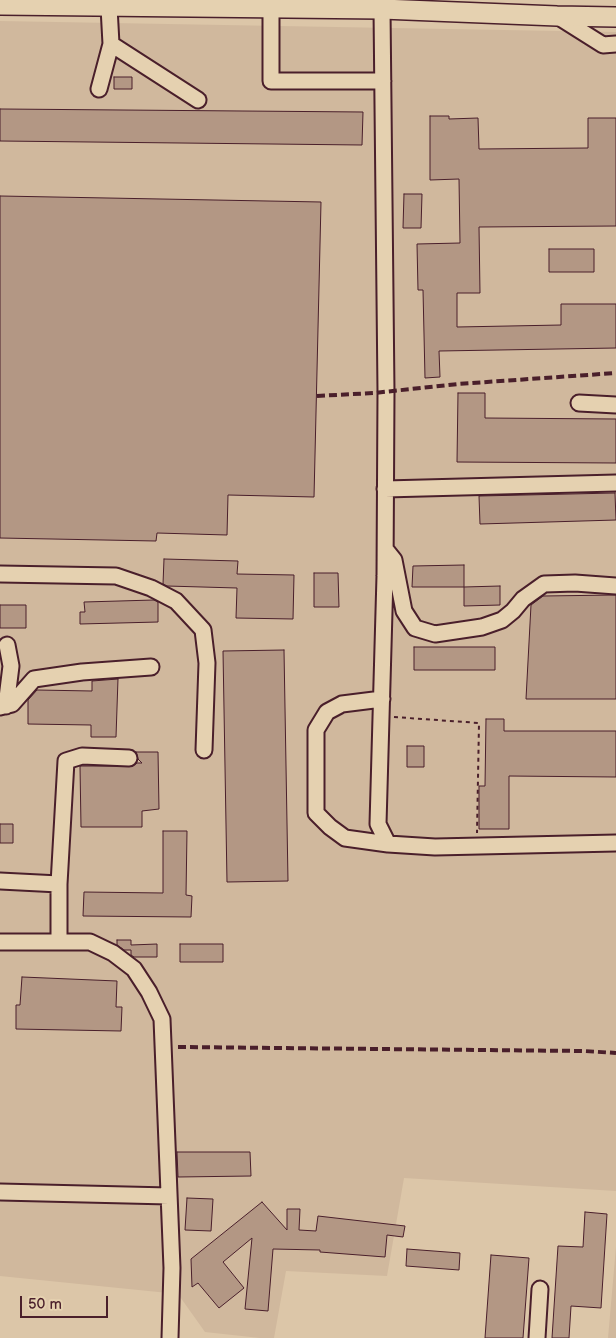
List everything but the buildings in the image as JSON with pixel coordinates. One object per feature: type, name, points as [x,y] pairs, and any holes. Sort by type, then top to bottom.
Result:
[{"type":"main road","points":[[12,3],[109,7],[382,9],[557,16],[616,16]]},
{"type":"street","points":[[99,89],[110,44],[109,7]]},
{"type":"street","points":[[271,8],[271,81],[383,81]]},
{"type":"street","points":[[382,9],[386,392],[382,716],[378,824],[388,844]]},
{"type":"street","points":[[557,16],[603,44],[616,44]]},
{"type":"street","points":[[110,44],[198,100]]},
{"type":"street","points":[[579,403],[616,405]]},
{"type":"street","points":[[385,489],[616,483]]},
{"type":"street","points":[[385,549],[394,560],[404,611],[415,628],[435,634],[482,627],[502,620],[523,599],[544,584],[575,583],[616,586]]},
{"type":"street","points":[[0,574],[116,576],[151,588],[176,601],[203,630],[207,663],[204,750]]},
{"type":"street","points":[[7,645],[11,666],[3,706],[12,704],[34,679],[82,672],[151,667]]},
{"type":"street","points":[[382,699],[342,704],[327,712],[316,730],[316,813],[345,838],[388,844],[435,846],[616,843]]},
{"type":"street","points":[[59,942],[59,884],[66,761],[82,756],[129,758]]},
{"type":"street","points":[[0,881],[59,884]]},
{"type":"street","points":[[0,942],[90,942],[113,953],[134,969],[149,992],[162,1019],[172,1268],[170,1338]]},
{"type":"street","points":[[0,1192],[169,1196]]},
{"type":"street","points":[[537,1338],[540,1289]]},
{"type":"path","points":[[382,716],[479,723],[477,845]]},
{"type":"shaded area","points":[[0,21],[616,32],[616,1191],[404,1178],[387,1276],[286,1271],[274,1338],[205,1332],[178,1294],[0,1276]]},
{"type":"shaded area","points":[[616,1247],[616,1338],[608,1338]]},
{"type":"railway","points":[[317,396],[616,373]]},
{"type":"railway","points":[[178,1047],[584,1051],[616,1053]]}]
